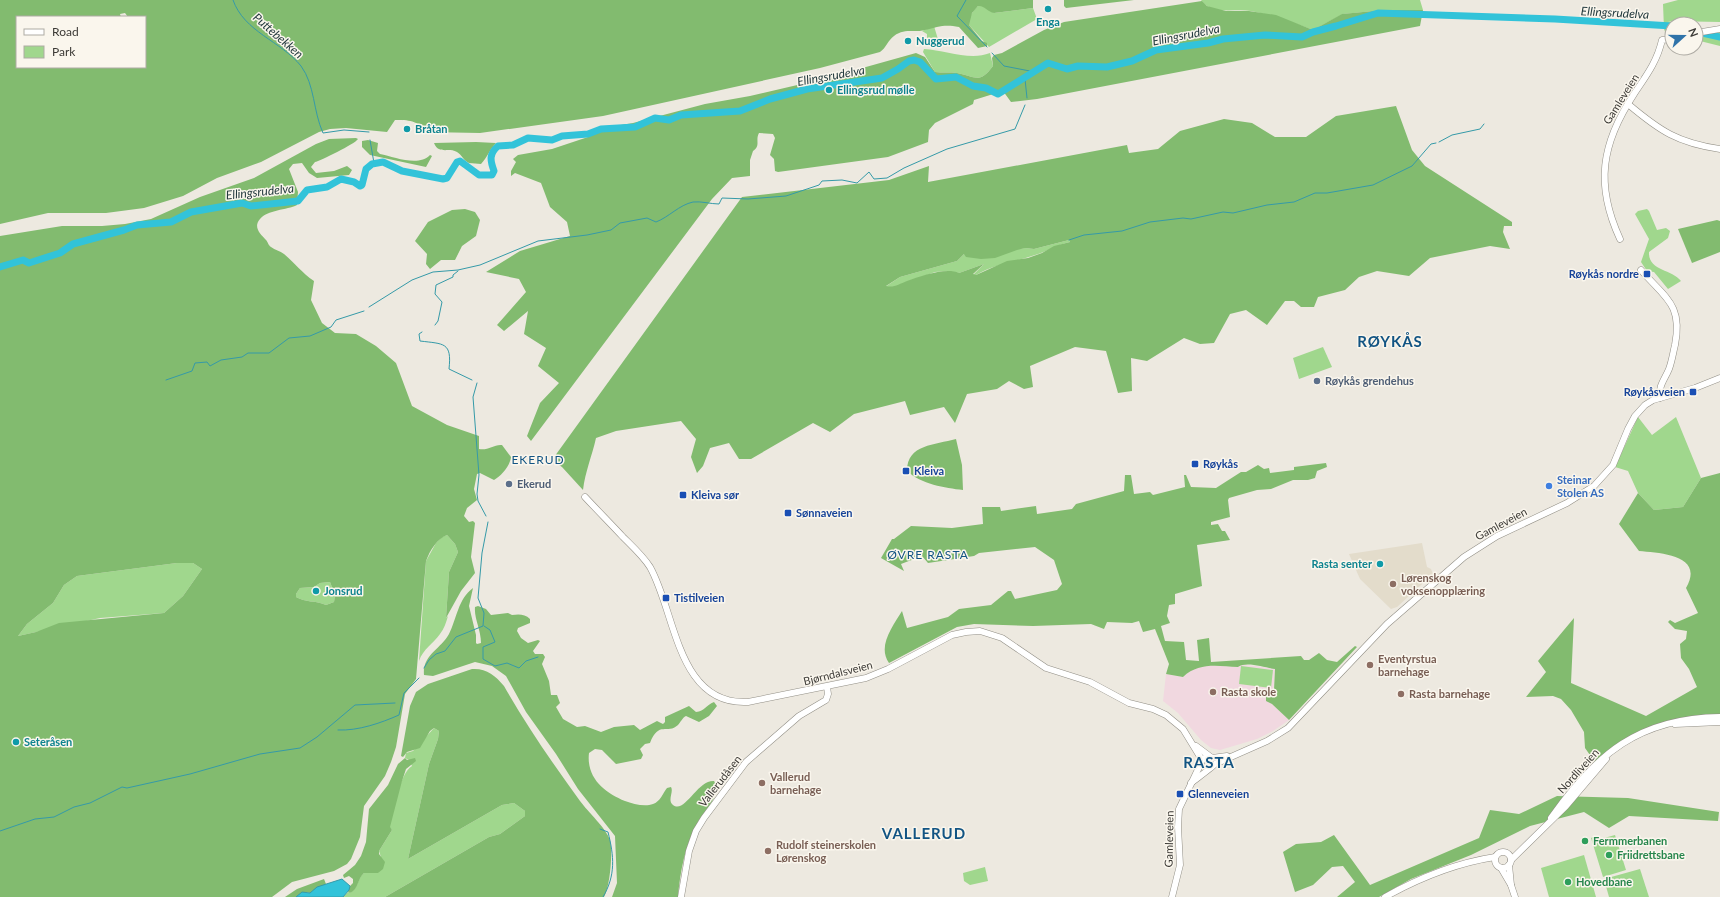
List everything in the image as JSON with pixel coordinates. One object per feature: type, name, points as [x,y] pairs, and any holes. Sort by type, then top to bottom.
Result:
[{"type":"street","points":[[1704,31],[1720,29]]},
{"type":"street","name":"Gamleveien","points":[[1620,239],[1611,219],[1604,182],[1608,152],[1613,130],[1628,104],[1654,66],[1662,40],[1664,40]]},
{"type":"street","points":[[1628,104],[1668,135],[1690,144],[1720,149]]},
{"type":"street","points":[[1641,270],[1670,303],[1678,318],[1671,362],[1659,388],[1660,398],[1695,388],[1720,378]]},
{"type":"street","name":"Gamleveien","points":[[1172,897],[1180,865],[1178,813],[1182,801],[1202,762],[1231,756],[1267,741],[1288,728],[1387,624],[1464,557],[1497,536],[1567,503],[1594,486],[1606,475],[1615,462],[1628,429],[1638,413],[1645,404],[1660,398]]},
{"type":"street","name":"Bjørndalsveien","points":[[585,497],[648,564],[689,668],[697,681],[708,691],[726,700],[748,702],[862,679],[878,673],[956,634],[970,631],[985,632],[1002,638],[1046,668],[1090,682],[1129,703],[1153,709],[1166,715],[1180,725],[1192,742],[1202,762]]},
{"type":"street","name":"Vallerudåsen","points":[[681,897],[689,851],[696,831],[704,818],[746,762],[799,716],[826,700],[828,694],[827,687]]},
{"type":"street","name":"Nordliveien","points":[[1509,860],[1551,818],[1597,763],[1624,744],[1672,721],[1687,718],[1720,716]]},
{"type":"street","name":"Nordliveien","points":[[1662,726],[1720,722]]},
{"type":"street","name":"Bjørndalsveien","points":[[1192,742],[1212,759]]},
{"type":"street","name":"Gamleveien","points":[[1191,783],[1207,769],[1212,768],[1212,759]]},
{"type":"street","points":[[1202,762],[1204,768],[1207,769]]},
{"type":"street","points":[[1495,860],[1500,852],[1509,860],[1511,884],[1515,897]]},
{"type":"street","points":[[1385,897],[1431,875],[1458,865],[1495,860]]},
{"type":"street","points":[[1495,860],[1511,884]]},
{"type":"street","points":[[1501,868],[1509,860]]},
{"type":"shaded area","points":[[1422,543],[1427,567],[1431,569],[1433,574],[1397,607],[1391,609],[1360,579],[1349,554]]},
{"type":"shaded area","points":[[1207,665],[1238,667],[1241,665],[1275,669],[1272,704],[1289,720],[1273,731],[1257,739],[1220,750],[1211,748],[1201,740],[1178,713],[1163,701],[1166,674],[1183,677],[1192,669]]},
{"type":"green space","points":[[0,0],[1033,0],[1033,8],[994,13],[978,6],[972,13],[969,25],[982,41],[987,43],[987,46],[978,48],[959,27],[941,26],[921,31],[902,32],[892,38],[880,52],[820,68],[603,116],[480,133],[426,132],[416,123],[400,120],[395,120],[387,132],[346,128],[330,129],[319,132],[261,162],[217,178],[183,196],[144,208],[106,213],[48,213],[0,224]]},
{"type":"green space","points":[[1064,0],[1134,0],[1066,8],[1064,6]]},
{"type":"green space","points":[[1201,0],[1420,0],[1423,10],[1384,10],[1343,14],[1313,30],[1282,19],[1251,11],[1217,10],[1206,5]]},
{"type":"green space","points":[[1678,0],[1720,0],[1720,22],[1704,22],[1704,16],[1664,16],[1664,29],[1663,4]]},
{"type":"green space","points":[[1202,1],[1207,6],[1226,11],[1249,11],[1276,15],[1313,30],[1342,14],[1384,10],[1423,10],[1420,26],[1037,99],[1011,102],[1003,91],[974,100],[973,104],[935,123],[929,130],[928,142],[888,157],[778,172],[775,171],[774,159],[770,155],[775,138],[773,134],[759,133],[757,147],[753,151],[750,160],[750,176],[732,178],[712,199],[531,441],[527,436],[540,403],[559,383],[538,366],[546,348],[524,334],[528,311],[504,331],[497,325],[526,292],[519,279],[486,272],[520,251],[570,236],[567,222],[550,207],[541,183],[515,173],[511,176],[511,171],[516,162],[513,159],[518,155],[552,149],[588,137],[609,127],[633,123],[705,104],[750,96],[823,79],[916,53],[925,57],[935,72],[957,73],[976,78],[984,76],[993,66],[992,58],[994,55],[1002,53],[1044,30],[1064,22]]},
{"type":"green space","points":[[981,5],[994,13],[1033,8],[1037,19],[989,47],[969,25],[971,14],[978,6]]},
{"type":"green space","points":[[934,26],[940,46],[927,45],[927,34],[922,31]]},
{"type":"green space","points":[[1720,32],[1720,46],[1704,42],[1704,35]]},
{"type":"green space","points":[[924,49],[966,56],[990,53],[993,66],[984,76],[976,78],[957,73],[935,72],[923,52]]},
{"type":"green space","points":[[1396,106],[1412,150],[1425,166],[1512,222],[1512,226],[1504,226],[1503,232],[1510,249],[1490,246],[1430,258],[1409,276],[1377,271],[1359,277],[1345,290],[1318,297],[1314,307],[1301,307],[1294,301],[1285,301],[1267,325],[1246,310],[1230,314],[1214,343],[1200,344],[1184,338],[1147,361],[1131,358],[1132,391],[1118,393],[1106,351],[1075,347],[1030,366],[1033,387],[1024,389],[1009,381],[997,389],[967,394],[955,423],[944,407],[910,415],[905,401],[854,414],[830,432],[813,423],[751,459],[739,459],[729,443],[710,448],[703,466],[697,473],[691,457],[696,439],[681,421],[616,431],[596,438],[585,477],[583,490],[562,467],[552,460],[742,197],[889,180],[929,166],[928,182],[1127,145],[1129,153],[1158,149],[1180,131],[1224,119],[1252,123],[1275,137],[1306,137],[1336,116]],"holes":[[[1069,240],[1070,242],[1054,246],[1042,253],[1028,258],[1007,261],[976,275],[973,274],[984,264],[959,273],[954,271],[933,273],[894,286],[886,286],[900,277],[957,261],[964,254],[966,257],[981,259],[995,258],[1025,248],[1034,249]]]},
{"type":"green space","points":[[329,139],[358,139],[330,156],[315,162],[311,167],[316,173],[334,171],[347,166],[352,170],[349,175],[317,178],[309,173],[302,163],[293,164],[289,169],[298,192],[297,205],[263,216],[258,222],[258,230],[270,246],[284,254],[314,281],[311,300],[322,323],[335,333],[356,334],[376,346],[396,363],[412,406],[447,425],[479,436],[479,449],[502,445],[511,457],[505,470],[494,480],[480,473],[477,474],[474,489],[477,500],[467,508],[464,516],[469,522],[473,521],[475,523],[471,557],[475,573],[461,591],[446,618],[449,572],[458,552],[455,544],[447,535],[443,537],[434,545],[426,561],[416,679],[405,694],[396,747],[391,762],[385,776],[364,806],[360,837],[351,859],[347,864],[334,871],[292,882],[272,897],[0,897],[0,236],[62,226],[102,226],[125,224],[151,219],[200,197],[254,178],[316,144]],"holes":[[[177,563],[193,563],[202,569],[183,596],[164,613],[59,623],[36,632],[18,636],[27,624],[53,603],[64,585],[77,576]],[[330,582],[335,595],[334,602],[326,605],[296,597],[296,594],[300,588],[314,587],[320,583]]]},
{"type":"green space","points":[[368,140],[378,143],[377,151],[380,154],[392,157],[413,161],[425,159],[430,155],[432,156],[426,167],[370,155],[362,147],[362,141]]},
{"type":"green space","points":[[434,143],[496,143],[481,164],[469,163],[457,152],[438,149]]},
{"type":"green space","points":[[465,209],[475,212],[480,220],[476,236],[462,246],[455,260],[441,260],[430,269],[426,264],[427,254],[415,241],[428,222],[452,210]]},
{"type":"green space","points":[[1647,209],[1657,230],[1666,228],[1670,231],[1668,238],[1649,252],[1652,263],[1677,277],[1681,281],[1668,289],[1654,272],[1647,271],[1641,262],[1649,239],[1635,214],[1638,211]]},
{"type":"green space","points":[[1717,220],[1720,221],[1720,252],[1692,263],[1678,229]]},
{"type":"green space","points":[[1069,240],[1070,242],[1044,252],[990,268],[976,275],[973,275],[984,264],[959,273],[947,271],[935,272],[895,287],[885,287],[900,277],[957,261],[964,254],[1025,248],[1034,249]]},
{"type":"green space","points":[[1323,347],[1332,367],[1299,379],[1293,358]]},
{"type":"green space","points":[[1638,417],[1652,435],[1676,417],[1701,478],[1683,507],[1654,510],[1638,493],[1628,471],[1615,467]]},
{"type":"green space","points":[[956,439],[962,465],[963,490],[941,487],[926,482],[907,471],[908,462],[912,455],[917,451],[924,447]]},
{"type":"green space","points":[[1326,463],[1327,467],[1317,471],[1315,478],[1308,480],[1293,480],[1271,489],[1257,490],[1229,498],[1230,517],[1211,522],[1211,525],[1218,524],[1222,531],[1225,531],[1230,540],[1197,545],[1202,586],[1175,594],[1175,604],[1169,605],[1167,616],[1170,623],[1161,626],[1165,641],[1184,642],[1186,660],[1199,661],[1197,640],[1209,638],[1211,662],[1301,656],[1304,660],[1309,660],[1319,653],[1327,660],[1337,662],[1355,646],[1357,647],[1289,720],[1272,704],[1266,701],[1266,695],[1274,690],[1275,669],[1251,665],[1242,665],[1238,667],[1209,666],[1195,669],[1183,677],[1166,674],[1169,664],[1155,629],[1143,632],[1139,621],[1132,623],[1107,622],[1104,629],[1091,624],[1033,626],[974,624],[957,627],[889,663],[886,656],[885,643],[902,611],[907,628],[948,617],[959,609],[991,605],[1008,591],[1011,591],[1015,599],[1057,590],[1062,584],[1054,560],[1035,547],[979,553],[974,556],[928,563],[922,556],[901,564],[904,571],[881,558],[892,539],[911,526],[952,528],[983,524],[982,507],[1000,507],[1001,511],[1036,506],[1037,514],[1072,509],[1076,504],[1124,491],[1125,475],[1131,475],[1134,494],[1150,492],[1153,495],[1185,487],[1184,475],[1186,475],[1191,487],[1216,488],[1241,472],[1246,472],[1258,465],[1264,469],[1269,468],[1270,473],[1294,470],[1294,467]]},
{"type":"green space","points":[[1720,473],[1720,716],[1675,722],[1639,735],[1597,765],[1585,748],[1584,732],[1571,710],[1561,699],[1553,696],[1526,697],[1546,672],[1538,661],[1574,618],[1571,683],[1646,716],[1697,687],[1689,669],[1681,658],[1680,644],[1686,639],[1687,631],[1675,629],[1668,622],[1670,620],[1675,623],[1698,613],[1686,588],[1690,577],[1690,569],[1685,562],[1678,558],[1658,553],[1639,551],[1619,524],[1638,493],[1654,510],[1683,507],[1701,478]]},
{"type":"green space","points":[[447,535],[455,544],[458,552],[449,572],[446,618],[448,616],[445,626],[437,638],[423,653],[419,661],[426,561],[436,543],[442,537]]},
{"type":"green space","points":[[177,563],[193,563],[202,569],[183,596],[164,613],[100,618],[18,636],[27,624],[53,603],[64,585],[77,576]]},
{"type":"green space","name":"Jonsrud","points":[[330,582],[335,595],[334,602],[326,605],[296,597],[296,594],[300,588],[314,587],[320,583]]},
{"type":"green space","points":[[473,588],[469,606],[476,635],[476,643],[481,643],[475,607],[478,606],[486,609],[491,615],[508,613],[528,617],[530,619],[530,623],[518,628],[517,631],[521,638],[528,643],[538,640],[540,641],[533,651],[535,654],[543,654],[545,657],[542,664],[549,681],[551,695],[557,695],[560,703],[556,707],[563,719],[577,727],[585,726],[601,732],[614,727],[634,725],[640,730],[657,721],[663,724],[665,722],[665,717],[689,706],[696,712],[714,702],[717,706],[709,716],[699,722],[686,716],[674,728],[663,729],[657,732],[653,736],[650,743],[645,744],[640,749],[643,755],[641,759],[616,764],[602,750],[595,749],[589,753],[591,770],[598,783],[618,798],[635,804],[650,805],[655,803],[667,788],[671,787],[671,803],[678,807],[687,801],[702,786],[708,782],[714,781],[716,791],[712,802],[693,831],[686,849],[678,897],[612,897],[617,883],[615,836],[578,789],[556,754],[526,712],[506,676],[492,666],[475,662],[433,676],[424,675],[426,662],[446,639],[452,628],[461,603],[468,592]]},
{"type":"green space","points":[[1241,666],[1273,670],[1271,688],[1239,684]]},
{"type":"green space","points":[[472,669],[490,673],[504,686],[560,773],[580,801],[608,835],[611,845],[611,861],[608,886],[604,897],[385,897],[489,837],[500,834],[525,816],[525,811],[514,803],[502,805],[408,859],[429,764],[438,739],[439,731],[434,728],[430,731],[420,748],[407,752],[403,757],[401,756],[410,706],[416,692],[428,684]]},
{"type":"green space","points":[[434,728],[439,731],[438,739],[429,764],[408,859],[502,805],[514,803],[525,811],[525,816],[500,834],[489,837],[385,897],[343,897],[348,892],[350,893],[353,890],[364,873],[378,873],[381,857],[379,851],[392,830],[389,827],[400,785],[407,770],[412,766],[409,760],[405,758],[406,753],[413,751]]},
{"type":"green space","points":[[405,758],[407,760],[415,758],[416,761],[406,769],[390,827],[392,830],[379,851],[379,854],[385,862],[383,869],[378,873],[364,873],[355,889],[350,893],[348,892],[353,883],[353,879],[349,876],[344,878],[343,875],[355,865],[361,856],[366,842],[369,809],[388,785],[398,764]]},
{"type":"green space","points":[[1557,796],[1628,798],[1719,812],[1718,821],[1629,816],[1609,828],[1584,812],[1530,826],[1471,855],[1411,879],[1379,897],[1337,897],[1355,882],[1343,866],[1332,867],[1313,885],[1295,892],[1283,852],[1296,844],[1321,842],[1334,835],[1370,885],[1479,838],[1490,810],[1519,814]]},
{"type":"green space","name":"Friidrettsbane","points":[[1615,835],[1626,870],[1603,877],[1591,838],[1595,836],[1597,840]]},
{"type":"green space","name":"Hovedbane","points":[[1584,855],[1596,897],[1549,897],[1541,868]]},
{"type":"green space","points":[[985,867],[988,881],[970,885],[964,881],[963,873]]},
{"type":"green space","points":[[1640,869],[1649,897],[1609,897],[1604,879]]},
{"type":"green space","points":[[324,879],[326,884],[310,893],[306,892],[296,897],[285,897],[297,889]]},
{"type":"water","points":[[342,879],[350,886],[349,890],[343,897],[296,897],[302,892],[310,893],[317,887]]},
{"type":"waterway","name":"Puttebekken","points":[[233,0],[238,11],[245,20],[293,57],[306,73],[323,133],[344,130],[369,132]]},
{"type":"waterway","points":[[966,0],[957,16],[987,47]]},
{"type":"waterway","name":"Ellingsrudelva","points":[[0,267],[23,260],[29,263],[60,253],[73,244],[137,225],[171,222],[191,212],[242,203],[251,206],[298,201],[307,190],[327,187],[341,179],[354,182],[360,186],[362,185],[366,169],[372,164],[383,162],[402,171],[443,179],[447,178],[457,162],[460,161],[479,175],[492,175],[494,171],[491,157],[498,146],[513,145],[528,138],[552,140],[562,136],[588,134],[601,129],[635,127],[655,118],[669,120],[681,115],[740,111],[770,99],[807,89],[882,78],[909,61],[914,60],[920,62],[936,79],[956,77],[973,86],[986,88],[998,94],[1048,63],[1067,69],[1078,66],[1107,67],[1132,61],[1156,50],[1208,43],[1223,39],[1265,35],[1302,37],[1313,32],[1378,13],[1555,19],[1664,26]]},
{"type":"waterway","name":"Ellingsrudelva","points":[[1704,33],[1720,37]]},
{"type":"waterway","points":[[992,53],[1004,66],[1035,72]]},
{"type":"waterway","points":[[1025,79],[1027,98]]},
{"type":"waterway","points":[[369,307],[412,280],[433,272],[458,270],[480,265],[538,241],[587,235],[611,230],[620,223],[647,218],[656,222],[683,206],[693,202],[719,204],[722,198],[748,199],[786,196],[819,185],[822,181],[842,180],[857,183],[869,172],[874,179],[887,178],[904,168],[947,149],[1015,129],[1025,105]]},
{"type":"waterway","points":[[1439,142],[1452,135],[1480,129],[1484,124]]},
{"type":"waterway","name":"Puttebekken","points":[[370,140],[374,163]]},
{"type":"waterway","points":[[1069,240],[1084,235],[1122,231],[1150,222],[1183,218],[1191,219],[1223,212],[1233,213],[1267,205],[1294,202],[1315,193],[1327,193],[1373,185],[1412,166],[1431,144],[1436,143]]},
{"type":"waterway","points":[[435,325],[438,321],[442,302],[435,294],[436,285],[453,277],[453,275],[458,271]]},
{"type":"waterway","points":[[166,380],[192,371],[195,363],[207,362],[210,366],[221,360],[242,357],[248,353],[269,353],[289,338],[310,336],[331,327],[336,320],[364,311]]},
{"type":"waterway","points":[[422,332],[419,334],[420,341],[445,346],[449,354],[449,369],[472,380]]},
{"type":"waterway","points":[[477,383],[473,397],[479,475],[477,494],[478,501],[486,516]]},
{"type":"waterway","points":[[424,668],[429,660],[436,654],[445,651],[456,637],[483,626],[484,613],[478,598],[482,553],[488,522]]},
{"type":"waterway","points":[[484,626],[490,630],[495,642],[483,647],[483,659],[495,666],[507,663],[519,668],[526,661],[538,657]]},
{"type":"waterway","points":[[338,730],[369,726],[399,715],[404,693],[419,678]]},
{"type":"waterway","points":[[0,831],[35,819],[54,817],[74,807],[90,803],[122,787],[127,788],[190,774],[260,754],[300,748],[317,737],[355,705],[395,703]]},
{"type":"waterway","points":[[600,829],[608,832],[612,849],[613,865],[610,881],[603,897]]},
{"type":"place","name":"Enga","points":[[1048,9]]},
{"type":"place","name":"Nuggerud","points":[[908,41]]},
{"type":"place","name":"Ellingsrud mølle","points":[[829,90]]},
{"type":"place","name":"Bråtan","points":[[407,129]]},
{"type":"place","name":"Røykås nordre","points":[[1647,274]]},
{"type":"place","name":"Røykås grendehus","points":[[1317,381]]},
{"type":"place","name":"Røykåsveien","points":[[1693,392]]},
{"type":"place","name":"Røykås","points":[[1195,464]]},
{"type":"place","name":"Kleiva","points":[[906,471]]},
{"type":"place","name":"Ekerud","points":[[509,484]]},
{"type":"place","name":"Steinar Stolen AS","points":[[1549,486]]},
{"type":"place","name":"Kleiva sør","points":[[683,495]]},
{"type":"place","name":"Sønnaveien","points":[[788,513]]},
{"type":"place","name":"Rasta senter","points":[[1380,564]]},
{"type":"place","name":"Lørenskog voksenopplæring","points":[[1393,584]]},
{"type":"place","name":"Jonsrud","points":[[316,591]]},
{"type":"place","name":"Tistilveien","points":[[666,598]]},
{"type":"place","name":"Eventyrstua barnehage","points":[[1370,665]]},
{"type":"place","name":"Rasta skole","points":[[1213,692]]},
{"type":"place","name":"Rasta barnehage","points":[[1401,694]]},
{"type":"place","name":"Seteråsen","points":[[16,742]]},
{"type":"place","name":"Vallerud barnehage","points":[[762,783]]},
{"type":"place","name":"Glenneveien","points":[[1180,794]]},
{"type":"place","name":"Fermmerbanen","points":[[1585,841]]},
{"type":"place","name":"Rudolf steinerskolen Lørenskog","points":[[768,851]]},
{"type":"place","name":"Friidrettsbane","points":[[1609,855]]},
{"type":"place","name":"Hovedbane","points":[[1568,882]]},
{"type":"district","name":"RØYKÅS","points":[[1390,342]]},
{"type":"district","name":"EKERUD","points":[[538,460]]},
{"type":"district","name":"ØVRE RASTA","points":[[928,555]]},
{"type":"district","name":"RASTA","points":[[1209,763]]},
{"type":"district","name":"VALLERUD","points":[[924,834]]}]
